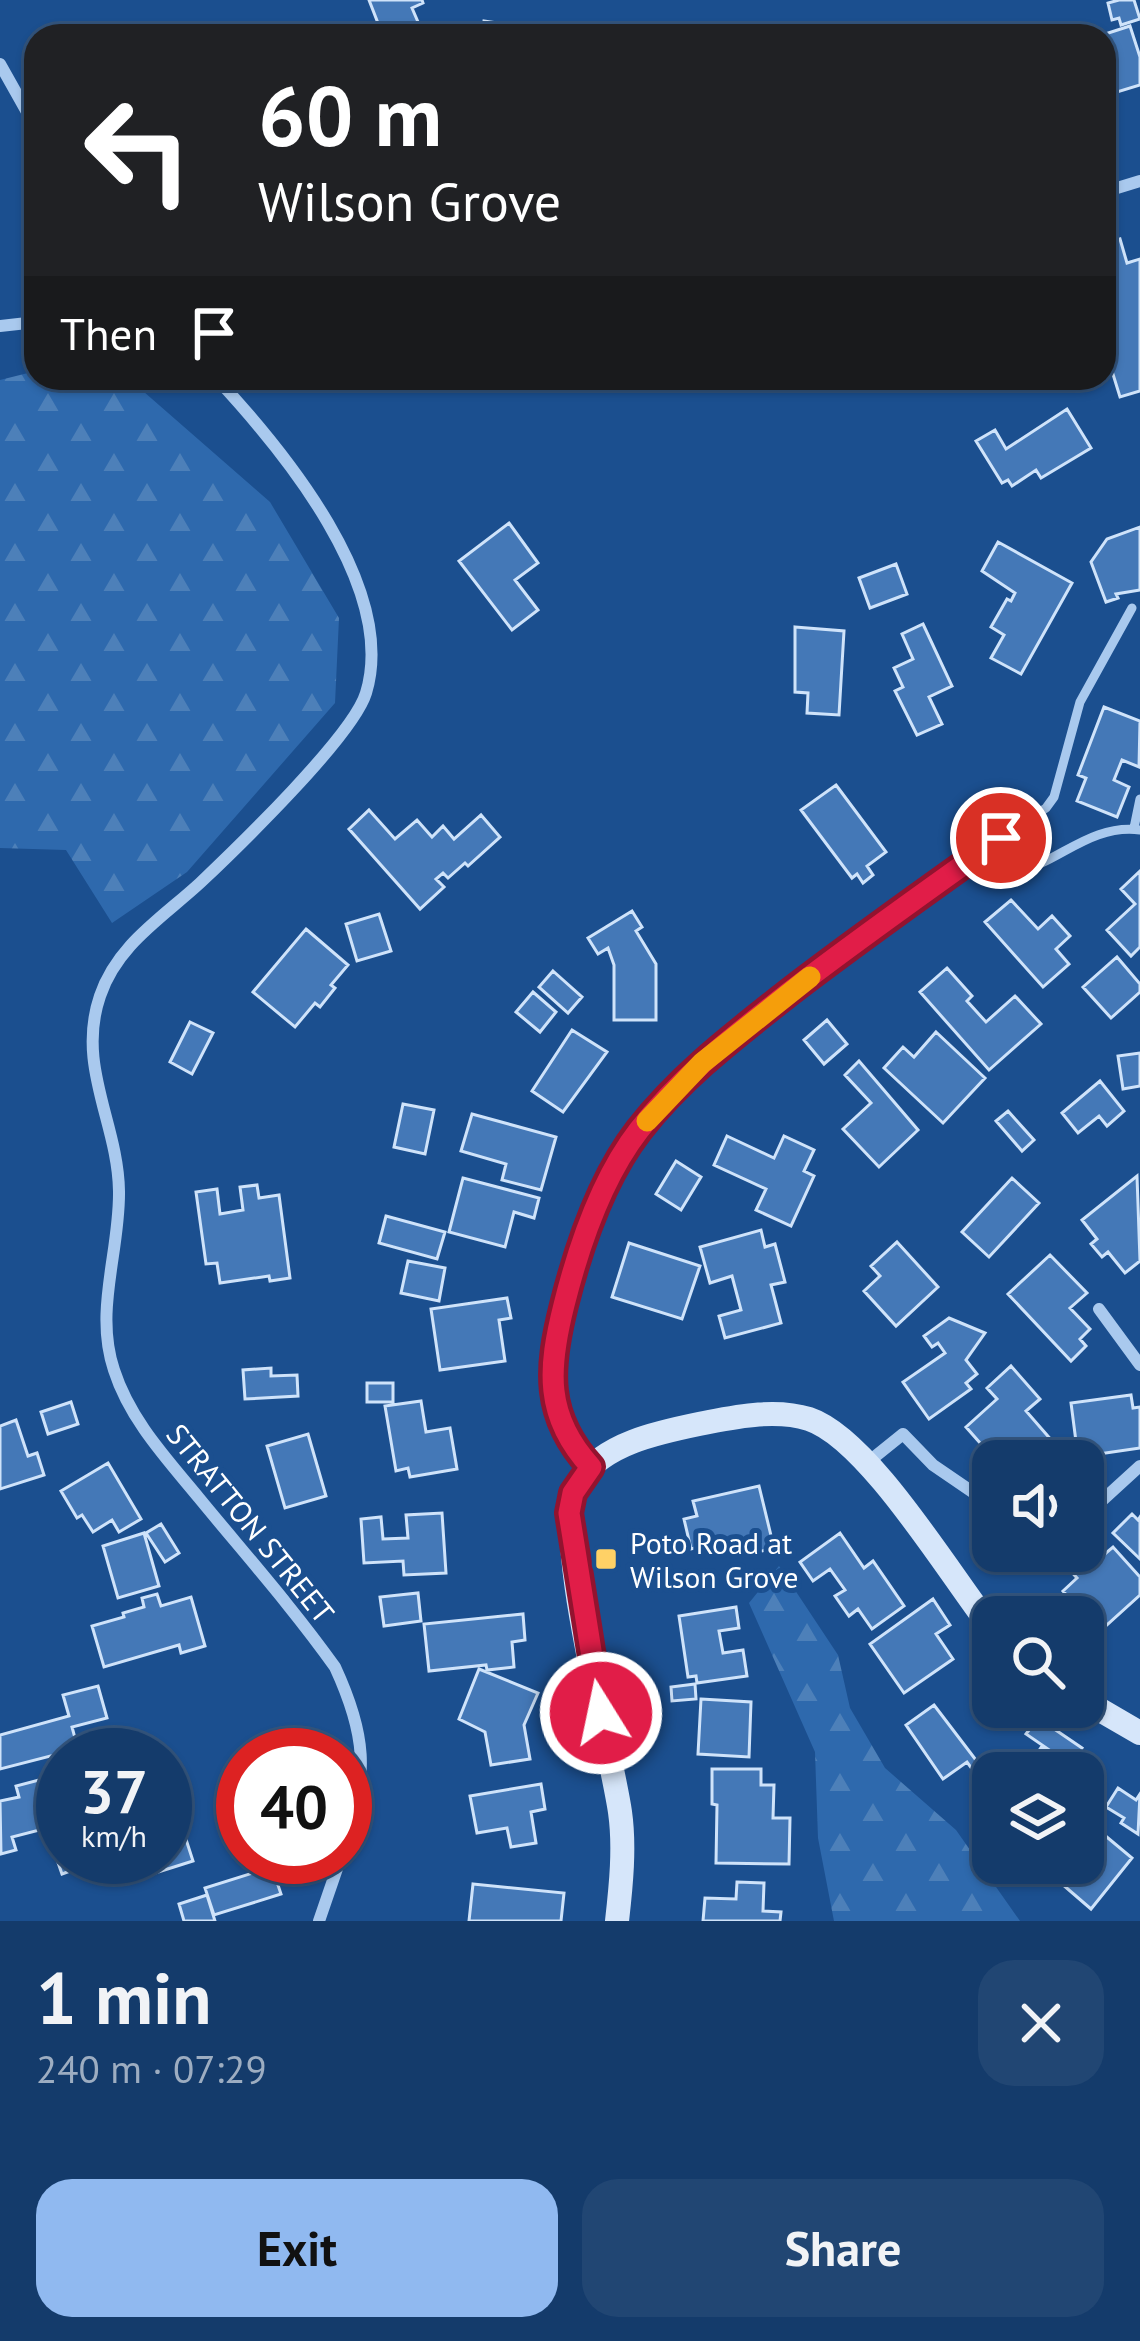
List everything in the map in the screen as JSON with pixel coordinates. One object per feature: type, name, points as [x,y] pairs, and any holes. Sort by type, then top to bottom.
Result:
[{"type":"street","points":[[0,64],[24,107]]},
{"type":"street","name":"STRATTON STREET","points":[[225,390],[331,526],[362,587],[371,657],[366,695],[343,730],[249,837],[179,903],[145,927],[101,993],[91,1033],[92,1068],[119,1181],[105,1321],[118,1380],[159,1451],[335,1667],[358,1728]]},
{"type":"street","points":[[591,1467],[571,1445],[561,1423],[552,1384],[553,1358],[588,1225],[637,1133],[670,1094],[732,1037],[1001,838]]},
{"type":"street","points":[[1099,1310],[1140,1365]]},
{"type":"street","points":[[617,1921],[621,1817],[570,1537],[573,1493],[591,1467],[637,1441],[708,1422],[768,1414],[810,1419],[867,1463],[972,1602]]},
{"type":"street","points":[[867,1463],[903,1434],[933,1466],[972,1492]]},
{"type":"street","points":[[1104,1499],[1140,1466]]},
{"type":"street","points":[[1104,1712],[1140,1733]]},
{"type":"street","points":[[319,1921],[331,1884]]},
{"type":"lane","points":[[1001,838],[1046,808],[1054,796],[1080,702],[1132,608]]},
{"type":"lane","points":[[971,859],[993,870],[1031,869],[1083,838],[1137,829],[1140,799]]},
{"type":"green space","points":[[24,374],[24,390],[142,390],[270,502],[339,618],[335,703],[187,872],[112,923],[66,850],[0,848],[0,380]]},
{"type":"green space","points":[[779,1566],[838,1655],[850,1708],[885,1768],[956,1830],[972,1853],[972,1884],[994,1884],[1020,1921],[834,1921],[818,1838],[815,1752],[749,1603]]},
{"type":"building","points":[[369,0],[422,0],[412,8],[418,22],[378,24]]},
{"type":"building","points":[[1134,0],[1140,19],[1121,25],[1119,18],[1112,20],[1108,3]]},
{"type":"building","points":[[1130,26],[1140,57],[1140,85],[1116,92],[1116,30]]},
{"type":"building","points":[[1120,239],[1127,263],[1140,259],[1140,391],[1120,397],[1116,384],[1116,240]]},
{"type":"building","points":[[1067,409],[1091,448],[1041,478],[1036,470],[1012,486],[1008,480],[1002,483],[976,441],[995,430],[1006,449]]},
{"type":"building","points":[[509,523],[538,563],[515,580],[538,610],[512,630],[459,561]]},
{"type":"building","points":[[1140,527],[1140,590],[1116,594],[1118,598],[1106,602],[1091,562],[1107,539]]},
{"type":"building","points":[[998,542],[1072,583],[1021,674],[991,658],[1004,635],[991,627],[1015,593],[982,571]]},
{"type":"building","points":[[896,564],[907,594],[870,608],[859,578]]},
{"type":"building","points":[[923,624],[952,686],[929,697],[942,724],[917,735],[895,691],[903,687],[894,668],[913,659],[902,634]]},
{"type":"building","points":[[795,627],[844,631],[839,715],[807,713],[808,693],[795,692]]},
{"type":"building","points":[[1104,707],[1140,721],[1139,767],[1122,760],[1114,780],[1129,787],[1117,817],[1077,801],[1086,778],[1078,775]]},
{"type":"building","points":[[836,785],[886,852],[867,866],[873,875],[863,883],[857,874],[852,878],[801,810]]},
{"type":"building","points":[[369,810],[395,839],[417,820],[432,837],[443,826],[454,839],[481,815],[500,837],[468,866],[465,863],[448,878],[443,873],[436,879],[444,887],[420,909],[349,829]]},
{"type":"building","points":[[1140,871],[1140,947],[1131,956],[1107,930],[1135,904],[1121,889]]},
{"type":"building","points":[[1011,900],[1038,929],[1052,916],[1070,936],[1056,949],[1069,964],[1043,987],[985,922]]},
{"type":"building","points":[[632,911],[642,927],[636,931],[656,964],[656,1020],[614,1020],[614,965],[608,948],[598,954],[588,938]]},
{"type":"building","points":[[379,914],[391,951],[357,961],[346,924]]},
{"type":"building","points":[[306,929],[348,965],[320,1007],[315,1003],[295,1027],[253,992]]},
{"type":"building","points":[[1117,957],[1140,984],[1140,992],[1111,1018],[1083,987]]},
{"type":"building","points":[[947,968],[972,996],[967,1001],[986,1022],[1015,996],[1041,1024],[989,1070],[920,992]]},
{"type":"building","points":[[553,971],[582,997],[568,1013],[539,987]]},
{"type":"building","points":[[533,992],[556,1012],[540,1032],[516,1012]]},
{"type":"building","points":[[827,1020],[847,1044],[824,1064],[804,1040]]},
{"type":"building","points":[[190,1022],[213,1033],[192,1074],[170,1062]]},
{"type":"building","points":[[572,1030],[607,1052],[563,1112],[532,1091]]},
{"type":"building","points":[[936,1032],[985,1078],[943,1123],[884,1068],[903,1047],[914,1057]]},
{"type":"building","points":[[1140,1053],[1140,1086],[1123,1089],[1118,1056]]},
{"type":"building","points":[[859,1061],[918,1130],[879,1167],[843,1129],[871,1103],[845,1075]]},
{"type":"building","points":[[1100,1081],[1124,1111],[1107,1126],[1099,1116],[1078,1133],[1062,1113]]},
{"type":"building","points":[[403,1104],[434,1110],[425,1154],[394,1147]]},
{"type":"building","points":[[1008,1111],[1034,1140],[1022,1151],[996,1121]]},
{"type":"building","points":[[472,1114],[556,1137],[541,1190],[502,1180],[506,1164],[461,1151]]},
{"type":"building","points":[[727,1136],[774,1158],[784,1136],[814,1150],[804,1171],[814,1176],[791,1226],[756,1210],[766,1189],[714,1165]]},
{"type":"building","points":[[676,1161],[701,1177],[681,1210],[656,1194]]},
{"type":"building","points":[[1137,1176],[1140,1261],[1125,1273],[1108,1252],[1102,1257],[1091,1244],[1097,1239],[1082,1220]]},
{"type":"building","points":[[463,1178],[539,1198],[534,1218],[514,1212],[505,1247],[449,1232]]},
{"type":"building","points":[[1012,1178],[1039,1203],[989,1257],[962,1232]]},
{"type":"building","points":[[257,1185],[259,1198],[279,1195],[290,1278],[220,1283],[217,1263],[206,1264],[196,1192],[217,1189],[220,1214],[243,1210],[240,1187]]},
{"type":"building","points":[[386,1216],[445,1232],[437,1259],[379,1243]]},
{"type":"building","points":[[761,1230],[765,1247],[775,1244],[785,1282],[771,1285],[781,1323],[725,1338],[719,1316],[741,1310],[732,1276],[710,1283],[700,1247]]},
{"type":"building","points":[[897,1242],[938,1287],[896,1326],[864,1291],[880,1276],[871,1266]]},
{"type":"building","points":[[629,1243],[700,1266],[682,1319],[612,1297]]},
{"type":"building","points":[[1050,1255],[1087,1293],[1070,1308],[1090,1329],[1080,1339],[1086,1346],[1071,1361],[1008,1294]]},
{"type":"building","points":[[408,1261],[445,1268],[439,1301],[401,1293]]},
{"type":"building","points":[[507,1298],[511,1318],[499,1320],[505,1361],[440,1370],[431,1309]]},
{"type":"building","points":[[949,1318],[985,1333],[966,1360],[977,1374],[966,1383],[971,1389],[929,1419],[903,1382],[945,1353],[924,1336]]},
{"type":"building","points":[[1011,1366],[1040,1399],[1026,1411],[1051,1440],[977,1440],[966,1427],[997,1399],[987,1388]]},
{"type":"building","points":[[271,1368],[271,1376],[297,1375],[298,1396],[245,1399],[243,1370]]},
{"type":"building","points":[[367,1383],[393,1383],[393,1402],[367,1402]]},
{"type":"building","points":[[1131,1395],[1133,1408],[1140,1407],[1140,1448],[1104,1453],[1104,1440],[1076,1440],[1071,1403]]},
{"type":"building","points":[[421,1401],[426,1432],[450,1428],[457,1469],[410,1477],[408,1468],[396,1471],[385,1406]]},
{"type":"building","points":[[71,1402],[78,1424],[48,1434],[41,1412]]},
{"type":"building","points":[[16,1420],[28,1456],[37,1453],[44,1475],[0,1489],[0,1426]]},
{"type":"building","points":[[308,1434],[326,1496],[285,1508],[267,1446]]},
{"type":"building","points":[[108,1463],[141,1519],[119,1532],[112,1520],[93,1532],[82,1515],[77,1518],[61,1491]]},
{"type":"building","points":[[759,1486],[774,1548],[741,1556],[739,1547],[717,1552],[715,1543],[691,1549],[684,1519],[697,1516],[693,1501]]},
{"type":"building","points":[[442,1513],[446,1573],[404,1575],[403,1561],[364,1563],[361,1519],[381,1517],[383,1539],[408,1538],[406,1515]]},
{"type":"building","points":[[1132,1514],[1140,1517],[1140,1559],[1113,1533]]},
{"type":"building","points":[[161,1524],[179,1553],[165,1562],[146,1533]]},
{"type":"building","points":[[144,1533],[159,1586],[118,1598],[103,1546]]},
{"type":"building","points":[[840,1533],[864,1568],[873,1561],[904,1606],[872,1629],[858,1609],[849,1616],[835,1596],[845,1590],[830,1569],[813,1581],[800,1562]]},
{"type":"building","points":[[1113,1547],[1140,1577],[1140,1595],[1104,1627],[1104,1596],[1067,1596],[1063,1591],[1077,1578],[1072,1572],[1104,1572],[1104,1555]]},
{"type":"building","points":[[418,1593],[421,1621],[384,1626],[380,1597]]},
{"type":"building","points":[[157,1594],[161,1606],[191,1597],[205,1646],[181,1653],[179,1645],[104,1667],[92,1626],[124,1617],[123,1613],[144,1607],[142,1598]]},
{"type":"building","points":[[933,1599],[950,1625],[936,1634],[953,1659],[904,1693],[870,1644]]},
{"type":"building","points":[[736,1607],[739,1628],[719,1631],[723,1653],[743,1650],[747,1676],[697,1683],[696,1676],[688,1677],[679,1616]]},
{"type":"building","points":[[523,1614],[525,1640],[512,1642],[514,1667],[429,1671],[424,1624]]},
{"type":"building","points":[[479,1669],[538,1693],[524,1725],[530,1759],[491,1765],[485,1732],[459,1719]]},
{"type":"building","points":[[695,1684],[696,1699],[672,1701],[671,1687]]},
{"type":"building","points":[[98,1686],[107,1718],[72,1728],[36,1728],[36,1760],[0,1769],[0,1735],[69,1716],[63,1695]]},
{"type":"building","points":[[701,1699],[751,1702],[749,1757],[698,1754]]},
{"type":"building","points":[[934,1705],[972,1755],[972,1769],[967,1762],[943,1779],[906,1725]]},
{"type":"building","points":[[1030,1728],[1053,1728],[1082,1748],[1079,1752],[1052,1752],[1026,1734]]},
{"type":"building","points":[[712,1769],[761,1769],[761,1785],[774,1785],[773,1818],[790,1818],[789,1864],[716,1863]]},
{"type":"building","points":[[36,1781],[36,1831],[12,1837],[16,1850],[1,1854],[0,1801],[19,1797],[16,1786]]},
{"type":"building","points":[[541,1784],[545,1809],[531,1812],[536,1843],[511,1847],[507,1828],[477,1833],[470,1796]]},
{"type":"building","points":[[1118,1788],[1136,1800],[1140,1794],[1138,1834],[1106,1807]]},
{"type":"building","points":[[1104,1835],[1132,1858],[1091,1909],[1062,1884],[1104,1884]]},
{"type":"building","points":[[737,1882],[764,1883],[763,1911],[781,1912],[780,1921],[703,1921],[705,1898],[736,1899]]},
{"type":"building","points":[[278,1884],[281,1894],[214,1915],[205,1888]]},
{"type":"building","points":[[473,1884],[564,1893],[561,1921],[469,1921]]},
{"type":"building","points":[[207,1895],[215,1921],[184,1921],[179,1904]]},
{"type":"slow traffic","points":[[647,1121],[702,1063],[810,977]]},
{"type":"place","name":"Poto Road at Wilson Grove","points":[[606,1559]]},
{"type":"route","points":[[601,1713],[569,1513],[573,1493],[591,1467],[568,1439],[552,1384],[558,1329],[588,1225],[637,1133],[702,1063],[864,935],[1001,838]]}]
